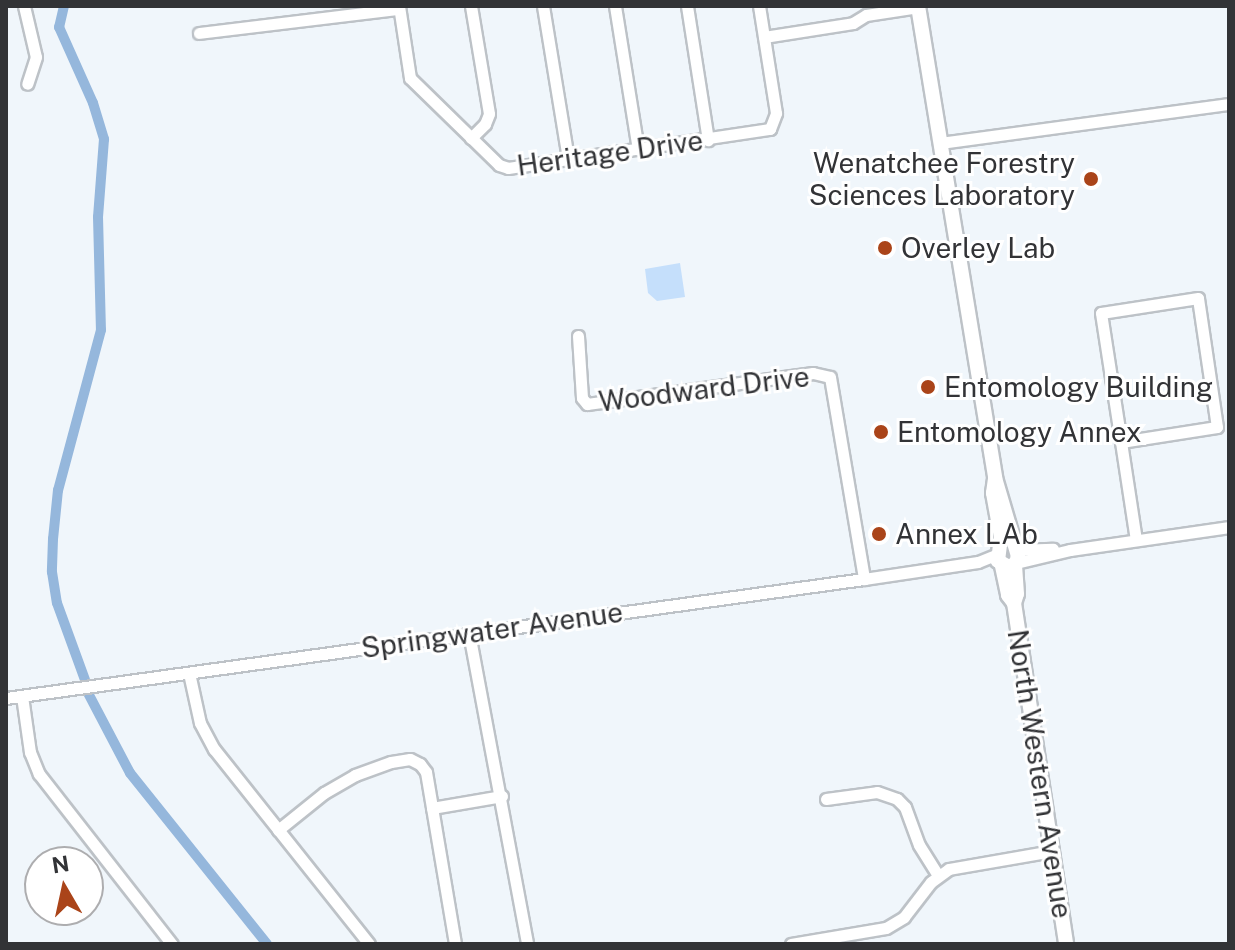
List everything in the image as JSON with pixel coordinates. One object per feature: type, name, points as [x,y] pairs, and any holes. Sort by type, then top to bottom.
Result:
[{"type":"main road","name":"North Western Avenue","points":[[918,6],[995,478],[993,493],[1017,594],[1014,603],[1066,944]]},
{"type":"street","points":[[24,6],[36,57],[27,84]]},
{"type":"street","points":[[471,6],[489,114],[485,124],[471,138]]},
{"type":"street","points":[[543,6],[568,159]]},
{"type":"street","points":[[615,6],[638,149]]},
{"type":"street","points":[[687,6],[708,140]]},
{"type":"street","points":[[759,6],[764,37],[853,23],[865,10],[918,6]]},
{"type":"street","points":[[199,33],[362,10],[399,8]]},
{"type":"street","name":"Heritage Drive","points":[[399,8],[410,78],[506,168],[762,132],[774,126],[776,113],[764,37]]},
{"type":"street","points":[[940,143],[1229,104]]},
{"type":"street","points":[[1121,442],[1217,427],[1198,298],[1101,313],[1136,540]]},
{"type":"street","name":"Woodward Drive","points":[[578,336],[582,398],[587,404],[813,373],[830,377],[864,579]]},
{"type":"street","name":"Springwater Avenue","points":[[6,698],[1229,527]]},
{"type":"street","points":[[469,633],[502,796],[527,944]]},
{"type":"street","points":[[189,673],[195,706],[207,738],[369,944]]},
{"type":"street","points":[[22,696],[30,752],[39,774],[172,944]]},
{"type":"street","points":[[278,830],[334,787],[391,762],[410,759],[420,764],[426,772],[455,944]]},
{"type":"street","points":[[826,799],[877,792],[897,799],[905,807],[919,845],[938,875]]},
{"type":"street","points":[[432,808],[502,796]]},
{"type":"street","points":[[791,944],[886,928],[904,917],[938,875],[961,866],[1052,851]]},
{"type":"shaded area","points":[[680,263],[685,297],[657,301],[648,293],[645,269]]},
{"type":"waterway","points":[[64,6],[59,27],[93,103],[104,139],[98,217],[101,330],[58,490],[53,539],[52,572],[57,603],[85,680]]},
{"type":"waterway","points":[[88,693],[130,773],[267,944]]},
{"type":"place","name":"Wenatchee Forestry Sciences Laboratory","points":[[1091,179]]},
{"type":"place","name":"Overley Lab","points":[[885,248]]},
{"type":"place","name":"Entomology Building","points":[[928,387]]},
{"type":"place","name":"Entomology Annex","points":[[881,432]]},
{"type":"place","name":"Annex LAb","points":[[879,534]]}]
